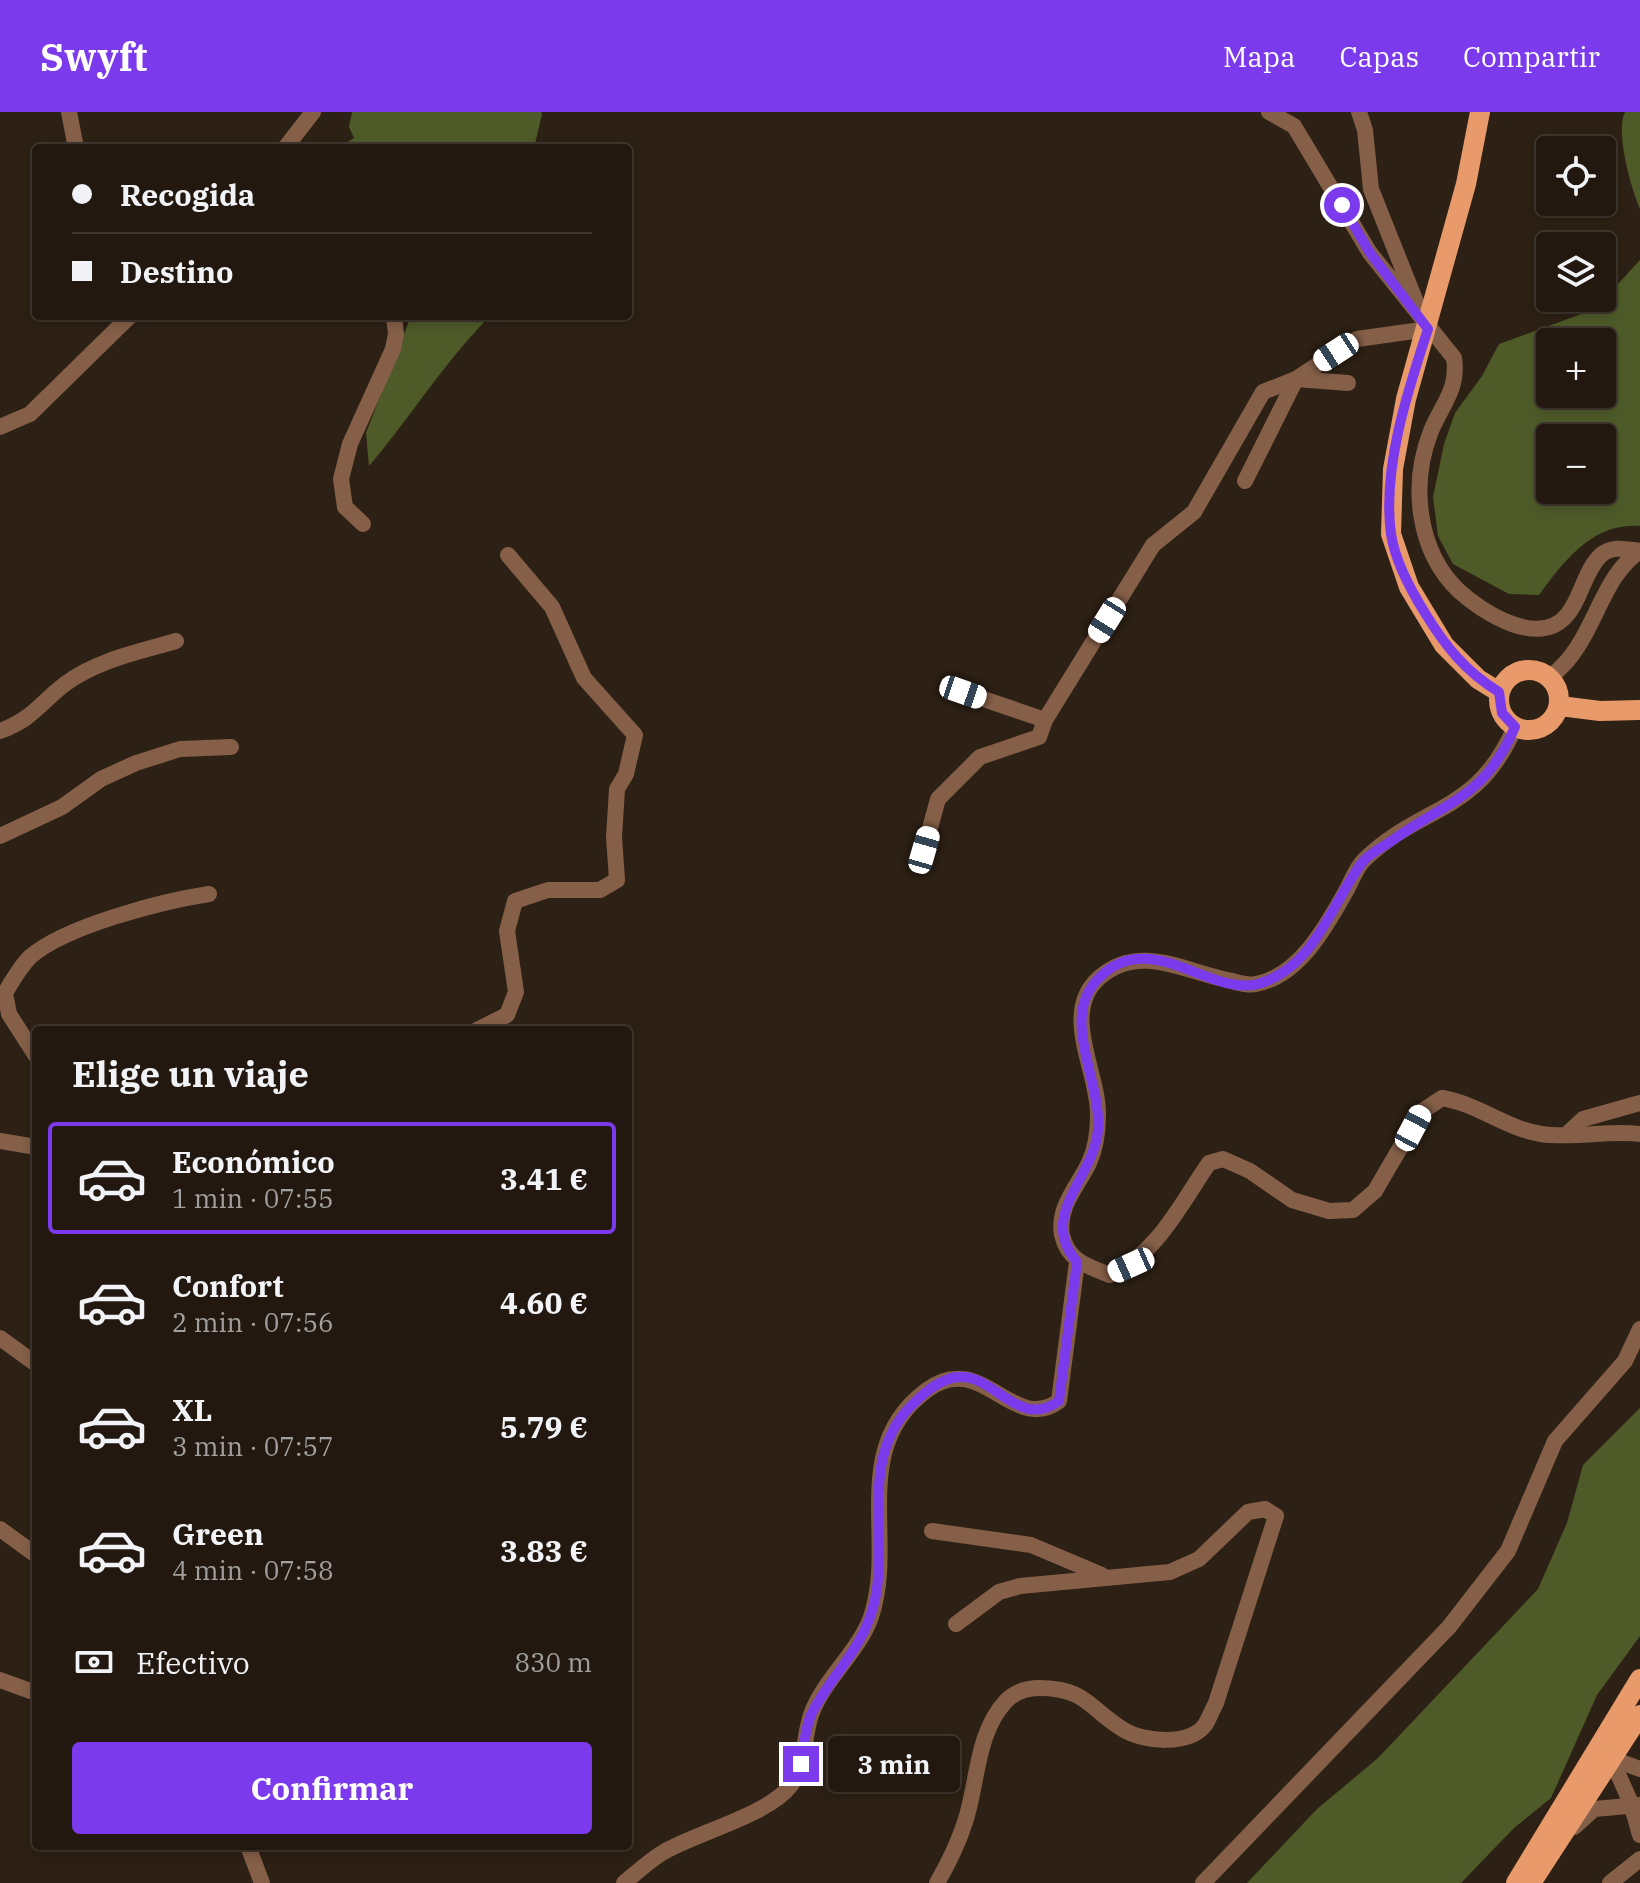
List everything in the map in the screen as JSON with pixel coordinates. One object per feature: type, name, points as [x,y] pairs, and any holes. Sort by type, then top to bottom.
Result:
[{"type":"main road","points":[[1480,112],[1466,184],[1406,399],[1393,469],[1391,534],[1409,587],[1444,645],[1478,679],[1499,692]]},
{"type":"main road","points":[[1531,669],[1550,677],[1560,696],[1556,715],[1542,727],[1533,730],[1515,727],[1502,713],[1499,692],[1511,675],[1520,670],[1531,669]]},
{"type":"main road","points":[[1560,706],[1600,711],[1640,710]]},
{"type":"main road","points":[[1516,1883],[1640,1679]]},
{"type":"main road","points":[[1531,1883],[1564,1837],[1640,1715]]},
{"type":"street","points":[[69,112],[75,144]]},
{"type":"street","points":[[288,144],[313,112]]},
{"type":"street","points":[[1269,112],[1294,126],[1370,253],[1454,358],[1457,376],[1430,433],[1421,477],[1420,515],[1436,563],[1458,590],[1508,623],[1535,628],[1553,626],[1567,616],[1599,556],[1615,548],[1640,551],[1624,562],[1577,650],[1550,677]]},
{"type":"street","points":[[1359,112],[1365,130],[1371,189],[1398,263],[1428,329]]},
{"type":"street","points":[[0,427],[30,414],[126,320]]},
{"type":"street","points":[[363,524],[345,507],[341,479],[350,444],[393,349],[394,320]]},
{"type":"street","points":[[924,850],[938,799],[980,757],[1039,737],[1045,720],[1153,545],[1194,512],[1263,392],[1296,379],[1357,339],[1428,329]]},
{"type":"street","points":[[1296,379],[1348,383]]},
{"type":"street","points":[[1245,481],[1296,379]]},
{"type":"street","points":[[485,1026],[507,1015],[516,992],[507,931],[515,901],[548,890],[600,890],[617,880],[614,837],[617,789],[626,774],[635,735],[584,678],[552,607],[508,555]]},
{"type":"street","points":[[0,731],[35,714],[65,684],[103,663],[176,641]]},
{"type":"street","points":[[963,692],[1045,720]]},
{"type":"street","points":[[1515,727],[1502,757],[1486,778],[1362,861],[1337,907],[1299,961],[1276,978],[1253,985],[1144,958],[1124,962],[1098,978],[1082,1003],[1081,1024],[1098,1108],[1098,1132],[1091,1161],[1065,1205],[1061,1231],[1067,1251],[1077,1262],[1110,1275],[1131,1265],[1165,1230],[1209,1163],[1223,1159],[1250,1171],[1292,1200],[1329,1211],[1353,1210],[1375,1191],[1421,1112],[1442,1098],[1467,1102],[1511,1125],[1542,1134],[1640,1134]]},
{"type":"street","points":[[0,836],[62,807],[101,779],[136,763],[180,749],[231,747]]},
{"type":"street","points":[[32,1050],[9,1014],[5,993],[30,958],[57,939],[116,918],[209,894]]},
{"type":"street","points":[[1567,1134],[1583,1119],[1640,1103]]},
{"type":"street","points":[[0,1141],[32,1146]]},
{"type":"street","points":[[624,1883],[661,1853],[759,1808],[791,1786],[801,1764],[811,1714],[856,1646],[871,1616],[878,1573],[878,1477],[898,1419],[927,1389],[952,1377],[982,1382],[1013,1403],[1034,1411],[1046,1410],[1059,1401],[1077,1262]]},
{"type":"street","points":[[1203,1883],[1449,1627],[1508,1551],[1555,1441],[1625,1361],[1640,1329]]},
{"type":"street","points":[[0,1338],[32,1361]]},
{"type":"street","points":[[937,1883],[966,1821],[983,1746],[995,1716],[1008,1699],[1026,1688],[1065,1688],[1125,1731],[1149,1739],[1178,1739],[1203,1728],[1216,1703],[1276,1516],[1265,1509],[1248,1512],[1199,1559],[1170,1572],[1135,1577],[1102,1575],[999,1592],[956,1624]]},
{"type":"street","points":[[0,1529],[32,1552]]},
{"type":"street","points":[[932,1531],[1031,1545],[1102,1575]]},
{"type":"street","points":[[0,1680],[32,1692]]},
{"type":"street","points":[[1610,1883],[1634,1864],[1639,1849],[1636,1806],[1610,1763],[1612,1745],[1640,1696]]},
{"type":"street","points":[[1558,1816],[1576,1805],[1599,1768],[1621,1762],[1640,1769]]},
{"type":"street","points":[[1564,1837],[1594,1809],[1636,1806]]},
{"type":"street","points":[[250,1850],[262,1883]]},
{"type":"green space","points":[[352,112],[542,114],[535,144],[344,144],[354,138],[349,127]]},
{"type":"green space","points":[[1625,112],[1640,112],[1640,209],[1623,146],[1622,121]]},
{"type":"green space","points":[[1640,260],[1640,526],[1623,526],[1594,537],[1570,557],[1539,595],[1509,594],[1453,564],[1438,536],[1433,497],[1444,444],[1455,413],[1482,376],[1499,344],[1536,331],[1536,408],[1616,408],[1616,328],[1543,328],[1587,312],[1616,312],[1616,286]]},
{"type":"green space","points":[[409,320],[484,320],[369,466],[366,433]]},
{"type":"green space","points":[[1640,1408],[1640,1636],[1597,1695],[1551,1798],[1514,1828],[1461,1883],[1247,1883],[1317,1809],[1378,1758],[1538,1589],[1567,1523],[1583,1465]]},
{"type":"route","points":[[801,1764],[811,1714],[856,1646],[871,1616],[878,1573],[878,1477],[885,1447],[898,1419],[927,1389],[952,1377],[982,1382],[1013,1403],[1034,1411],[1046,1410],[1059,1401],[1072,1324],[1077,1262],[1067,1251],[1061,1231],[1065,1205],[1091,1161],[1098,1132],[1098,1108],[1081,1024],[1082,1003],[1098,978],[1124,962],[1144,958],[1253,985],[1276,978],[1299,961],[1337,907],[1362,861],[1407,830],[1450,806],[1486,778],[1502,757],[1515,727],[1502,713],[1499,692],[1478,679],[1444,645],[1409,587],[1391,534],[1393,469],[1406,399],[1428,329],[1370,253],[1342,205]]}]
